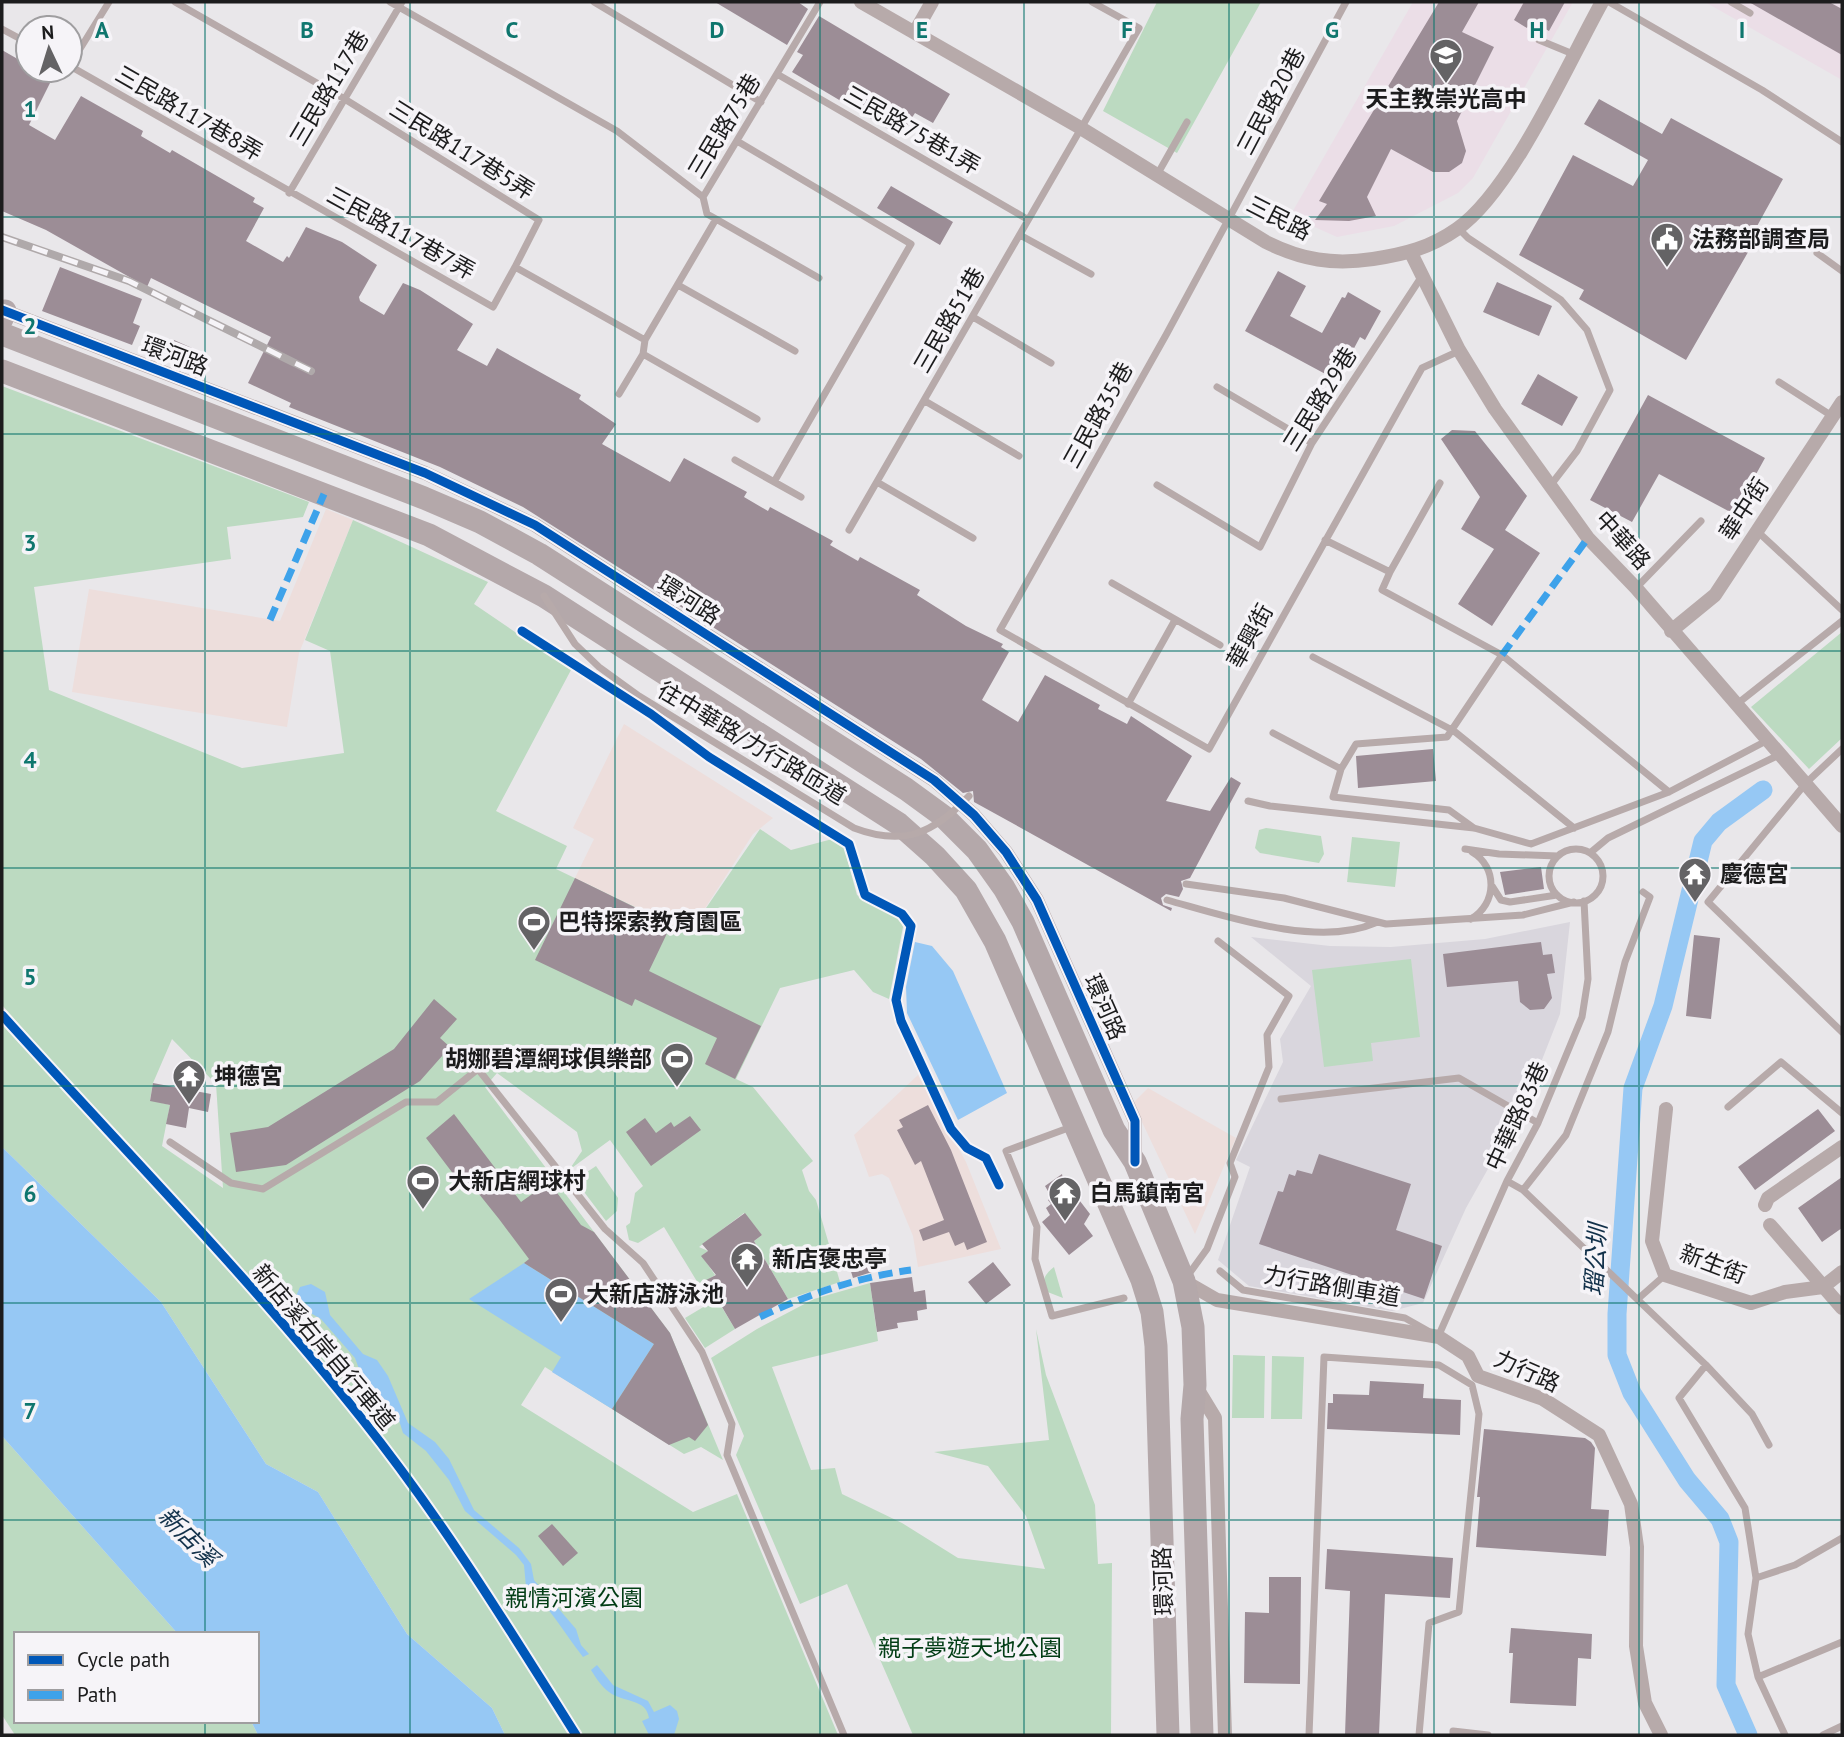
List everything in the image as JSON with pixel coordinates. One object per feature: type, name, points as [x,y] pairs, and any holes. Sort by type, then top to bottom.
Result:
[{"type":"highway","name":"環河路","points":[[2,334],[480,522],[538,554],[934,809],[977,850],[1004,888],[1023,922],[1114,1130],[1135,1162],[1184,1281],[1193,1327],[1195,1385],[1192,1419],[1202,1735]]},
{"type":"highway","name":"環河路","points":[[2,371],[429,535],[544,596],[899,824],[935,856],[966,890],[995,941],[1142,1280],[1152,1312],[1156,1346],[1168,1735]]},
{"type":"street","name":"三民路","points":[[861,2],[1079,127],[1292,255],[1346,263],[1411,253],[1458,228],[1480,210],[1496,189],[1601,2]]},
{"type":"street","points":[[915,32],[932,2]]},
{"type":"street","name":"中華路","points":[[1411,253],[1459,350],[1495,410],[1588,538],[1636,588],[1842,826]]},
{"type":"street","name":"環河路","points":[[3,313],[425,473],[535,525],[934,780],[974,815],[1006,852],[1037,900],[1135,1121],[1135,1162]]},
{"type":"street","name":"華中街","points":[[1671,631],[1715,594],[1842,402]]},
{"type":"street","name":"新生街","points":[[1667,1109],[1652,1241],[1665,1275],[1751,1303],[1785,1292],[1823,1287]]},
{"type":"street","points":[[1765,1205],[1768,1198],[1842,1147]]},
{"type":"street","points":[[1770,1225],[1842,1308]]},
{"type":"street","points":[[1823,1287],[1842,1272]]},
{"type":"street","name":"力行路","points":[[1184,1281],[1217,1300],[1439,1337],[1468,1356],[1478,1376],[1543,1399],[1599,1434],[1631,1504],[1637,1547],[1636,1646],[1645,1703],[1661,1735]]},
{"type":"street","name":"環河路","points":[[1195,1385],[1215,1418],[1225,1735]]},
{"type":"lane","points":[[84,44],[110,2]]},
{"type":"lane","points":[[175,2],[343,98]]},
{"type":"lane","points":[[390,2],[401,4],[617,131],[704,197]]},
{"type":"lane","points":[[594,2],[761,102]]},
{"type":"lane","name":"三民路75巷","points":[[716,219],[707,214],[704,197],[820,2]]},
{"type":"lane","name":"三民路51巷","points":[[849,530],[1020,235],[1079,127],[1139,28],[1092,2]]},
{"type":"lane","name":"三民路20巷","points":[[1230,218],[1346,2]]},
{"type":"lane","points":[[1609,2],[1762,90],[1842,142]]},
{"type":"lane","points":[[1731,2],[1750,13]]},
{"type":"lane","name":"三民路117巷","points":[[289,194],[343,98],[401,4]]},
{"type":"lane","points":[[1539,40],[1573,54]]},
{"type":"lane","name":"三民路117巷8弄","points":[[84,74],[289,194]]},
{"type":"lane","name":"三民路75巷1弄","points":[[777,74],[1027,219]]},
{"type":"lane","name":"三民路117巷5弄","points":[[343,98],[539,220],[515,267]]},
{"type":"lane","points":[[1157,174],[1187,122]]},
{"type":"lane","points":[[737,141],[911,244],[775,482]]},
{"type":"lane","name":"三民路117巷7弄","points":[[289,194],[493,307],[515,267]]},
{"type":"lane","name":"三民路35巷","points":[[1000,630],[1230,218]]},
{"type":"lane","points":[[619,394],[643,354],[645,341],[716,219],[820,278]]},
{"type":"lane","points":[[1458,228],[1468,238],[1561,300],[1587,330],[1610,390],[1577,451],[1550,487]]},
{"type":"lane","points":[[1020,235],[1091,274]]},
{"type":"lane","points":[[1817,253],[1842,271]]},
{"type":"lane","points":[[515,267],[645,341]]},
{"type":"lane","name":"三民路29巷","points":[[1157,485],[1260,547],[1312,443],[1422,276]]},
{"type":"lane","points":[[678,285],[794,351]]},
{"type":"lane","points":[[973,317],[1051,363]]},
{"type":"lane","name":"華興街","points":[[1000,630],[1209,749],[1422,368],[1459,350]]},
{"type":"lane","points":[[643,354],[757,419]]},
{"type":"lane","points":[[1779,382],[1832,416]]},
{"type":"lane","points":[[1217,387],[1312,443]]},
{"type":"lane","points":[[925,401],[1019,456]]},
{"type":"lane","points":[[735,460],[801,497]]},
{"type":"lane","points":[[877,481],[972,538]]},
{"type":"lane","points":[[1440,483],[1381,590],[1502,655],[1669,792]]},
{"type":"lane","points":[[1636,588],[1701,521]]},
{"type":"lane","points":[[1757,531],[1842,608]]},
{"type":"lane","points":[[1325,540],[1390,572]]},
{"type":"lane","points":[[1112,583],[1220,645]]},
{"type":"lane","name":"往中華路/力行路匝道","points":[[544,596],[575,644],[599,667],[639,696],[855,828],[885,837],[918,834],[948,818],[969,796]]},
{"type":"lane","points":[[1128,704],[1175,620]]},
{"type":"lane","points":[[1737,704],[1842,621]]},
{"type":"lane","points":[[1474,828],[1449,810],[1333,797],[1340,769],[1356,744],[1447,737],[1454,731],[1502,655]]},
{"type":"lane","points":[[1313,657],[1454,731],[1574,828]]},
{"type":"lane","points":[[1273,733],[1340,769]]},
{"type":"lane","points":[[1248,801],[1270,806],[1474,828],[1531,844],[1669,792],[1769,740]]},
{"type":"lane","points":[[1842,749],[1806,783],[1708,902],[1842,1032]]},
{"type":"lane","points":[[1590,853],[1608,838],[1781,754]]},
{"type":"lane","points":[[1167,900],[1260,925],[1341,933],[1376,923],[1469,920],[1541,912],[1584,901],[1598,891],[1603,874],[1601,866],[1590,853],[1573,849],[1558,856],[1499,854],[1465,849],[1485,863],[1492,886],[1501,900],[1510,902],[1557,895],[1574,902]]},
{"type":"lane","points":[[1557,895],[1549,876],[1558,856]]},
{"type":"lane","points":[[1186,884],[1284,898],[1376,923]]},
{"type":"lane","points":[[1469,920],[1483,910],[1492,886]]},
{"type":"lane","points":[[1523,1190],[1566,1135],[1608,1032],[1625,962],[1650,898],[1643,892]]},
{"type":"lane","name":"中華路83巷","points":[[1439,1337],[1507,1181],[1538,1123],[1582,1017],[1588,979],[1584,901]]},
{"type":"lane","points":[[1184,1281],[1207,1249],[1234,1177],[1230,1163],[1269,1067],[1267,1035],[1289,996],[1217,942]]},
{"type":"lane","points":[[1728,1107],[1781,1062],[1841,1109]]},
{"type":"lane","points":[[170,1142],[231,1183],[263,1189],[406,1102],[438,1102],[478,1069],[605,1229],[643,1263],[702,1352],[732,1424],[727,1455],[844,1735]]},
{"type":"lane","points":[[1281,1099],[1459,1078],[1538,1123]]},
{"type":"lane","points":[[1075,1126],[1006,1151],[1037,1227],[1035,1259],[1045,1300],[1052,1316],[1124,1298]]},
{"type":"lane","points":[[1507,1181],[1523,1190],[1637,1296],[1706,1365],[1752,1414],[1769,1445]]},
{"type":"lane","name":"力行路側車道","points":[[1220,1271],[1244,1290],[1405,1318],[1439,1337]]},
{"type":"lane","points":[[1637,1296],[1665,1275]]},
{"type":"lane","points":[[1308,1735],[1324,1357],[1439,1365],[1472,1385],[1479,1414],[1459,1612],[1429,1623],[1419,1735]]},
{"type":"lane","points":[[1706,1365],[1679,1398],[1745,1508],[1756,1578],[1748,1634],[1758,1677],[1785,1735]]},
{"type":"lane","points":[[1756,1578],[1795,1565],[1842,1538]]},
{"type":"lane","points":[[1758,1677],[1842,1642]]},
{"type":"lane","points":[[1823,1735],[1842,1726]]},
{"type":"lane","points":[[1453,1735],[1453,1731],[1488,1735]]},
{"type":"shaded area","name":"天主教崇光高中","points":[[1413,2],[1573,2],[1473,178],[1458,193],[1394,226],[1337,237],[1290,216]]},
{"type":"shaded area","points":[[1705,2],[1842,2],[1842,80]]},
{"type":"shaded area","points":[[326,509],[353,520],[299,653],[287,727],[72,692],[89,589],[280,621]]},
{"type":"shaded area","points":[[624,724],[773,818],[753,834],[689,933],[575,878],[594,839],[573,828]]},
{"type":"shaded area","points":[[1570,922],[1560,1014],[1525,1103],[1466,1208],[1423,1303],[1392,1311],[1249,1286],[1218,1260],[1250,1167],[1236,1160],[1283,1062],[1280,1039],[1311,986],[1251,937],[1330,946],[1391,947],[1485,939]]},
{"type":"shaded area","points":[[918,1075],[966,1162],[1001,1249],[918,1267],[913,1236],[889,1178],[882,1174],[869,1177],[854,1135]]},
{"type":"shaded area","points":[[1148,1088],[1236,1138],[1195,1234],[1133,1103]]},
{"type":"green space","points":[[1157,2],[1261,2],[1177,153],[1103,111]]},
{"type":"green space","name":"親情河濱公園","points":[[2,386],[309,502],[303,517],[227,527],[231,559],[34,587],[49,690],[242,768],[344,753],[330,651],[305,640],[353,520],[488,582],[474,604],[571,670],[496,811],[567,846],[556,869],[689,933],[760,829],[791,850],[836,838],[843,844],[857,895],[900,917],[903,927],[889,999],[873,992],[854,970],[780,988],[736,1079],[753,1087],[813,1161],[802,1170],[809,1191],[816,1200],[840,1282],[788,1299],[754,1241],[762,1235],[744,1213],[699,1247],[708,1251],[702,1256],[715,1275],[706,1281],[735,1329],[705,1348],[685,1318],[710,1303],[664,1227],[638,1243],[629,1240],[626,1226],[630,1223],[635,1193],[643,1186],[610,1140],[569,1170],[582,1151],[577,1132],[497,1073],[485,1087],[670,1333],[723,1460],[701,1447],[684,1454],[545,1367],[521,1405],[693,1512],[737,1494],[838,1735],[505,1735],[492,1708],[407,1634],[318,1492],[266,1464],[161,1302],[2,1147],[2,1024],[185,1223],[191,1218],[2,1005]],"holes":[[[172,1039],[216,1084],[223,1188],[162,1146],[170,1105],[150,1100],[153,1083]]]},
{"type":"green space","points":[[1842,632],[1842,738],[1809,769],[1751,707]]},
{"type":"green space","points":[[1266,828],[1321,836],[1324,854],[1319,863],[1260,853],[1255,848],[1259,830]]},
{"type":"green space","points":[[1352,837],[1400,842],[1395,887],[1347,882]]},
{"type":"green space","points":[[1411,959],[1420,1037],[1371,1043],[1373,1061],[1324,1067],[1312,970]]},
{"type":"green space","points":[[596,1166],[618,1198],[617,1211],[606,1221],[575,1180]]},
{"type":"green space","points":[[1054,1267],[1063,1298],[1045,1291],[1045,1278]]},
{"type":"green space","name":"親子夢遊天地公園","points":[[870,1283],[878,1341],[772,1367],[811,1470],[835,1468],[842,1494],[902,1523],[958,1558],[1045,1569],[1026,1516],[988,1466],[934,1452],[1049,1440],[1036,1329],[1046,1375],[1095,1505],[1098,1564],[1112,1563],[1111,1735],[913,1735],[847,1584],[800,1604],[736,1455],[744,1436],[711,1358],[757,1329],[814,1299]]},
{"type":"green space","points":[[1233,1355],[1265,1356],[1264,1418],[1232,1418]]},
{"type":"green space","points":[[1272,1356],[1304,1357],[1302,1419],[1271,1419]]},
{"type":"green space","points":[[2,1436],[176,1632],[14,1632],[14,1723],[252,1723],[258,1735],[15,1735],[2,1715]]},
{"type":"water","points":[[915,942],[932,946],[953,971],[1007,1093],[958,1120],[907,1013],[906,987]]},
{"type":"water","name":"新店溪","points":[[2,1147],[161,1302],[266,1464],[318,1492],[407,1634],[492,1708],[505,1735],[258,1735],[252,1723],[259,1723],[259,1632],[176,1632],[2,1436]]},
{"type":"water","points":[[524,1263],[654,1344],[612,1409],[552,1372],[561,1357],[469,1299]]},
{"type":"water","points":[[311,1284],[325,1292],[330,1315],[363,1354],[377,1360],[388,1376],[408,1423],[435,1442],[449,1459],[474,1510],[519,1548],[531,1564],[534,1580],[576,1629],[581,1645],[589,1654],[583,1657],[549,1611],[526,1587],[524,1565],[516,1555],[465,1511],[449,1480],[426,1451],[403,1433],[397,1414],[380,1401],[362,1377],[355,1358],[321,1319],[300,1307],[296,1296],[300,1287]]},
{"type":"water","points":[[597,1665],[613,1685],[648,1701],[654,1712],[670,1705],[677,1711],[679,1719],[674,1735],[649,1735],[642,1721],[649,1718],[644,1707],[606,1690],[591,1670]]},
{"type":"building","points":[[715,2],[798,2],[808,9],[787,45]]},
{"type":"building","points":[[1439,2],[1479,2],[1462,32],[1494,47],[1457,121],[1466,151],[1462,163],[1449,172],[1433,172],[1391,149],[1367,197],[1376,216],[1349,221],[1315,220],[1327,204],[1319,201]]},
{"type":"building","points":[[1524,2],[1565,2],[1549,31],[1531,21],[1527,28],[1514,20]]},
{"type":"building","points":[[1749,2],[1829,2],[1842,9],[1842,55]]},
{"type":"building","points":[[819,16],[950,94],[933,123],[915,113],[900,136],[792,72],[803,55],[797,52]]},
{"type":"building","points":[[2,50],[14,57],[14,84],[50,84],[29,125],[55,140],[81,96],[143,131],[141,136],[170,153],[172,150],[255,198],[253,202],[264,208],[246,241],[283,262],[287,256],[289,258],[306,227],[342,242],[377,265],[359,297],[360,301],[384,315],[403,283],[420,290],[473,324],[457,350],[487,366],[497,348],[581,395],[579,399],[616,424],[602,444],[670,482],[684,458],[747,492],[744,497],[768,511],[770,507],[833,541],[830,545],[858,561],[860,557],[920,590],[917,595],[966,626],[1003,644],[1001,647],[1009,652],[982,700],[1018,722],[1045,675],[1100,705],[1098,709],[1127,724],[1131,716],[1192,756],[1166,801],[1210,811],[1231,777],[1241,783],[1190,878],[1181,881],[1183,889],[1179,897],[1166,894],[1161,898],[1163,905],[1172,908],[1171,911],[974,802],[973,791],[963,793],[921,759],[523,507],[440,467],[289,407],[291,403],[248,383],[271,337],[151,278],[147,287],[46,230],[2,211]]},
{"type":"building","points":[[1599,99],[1662,134],[1671,118],[1783,179],[1751,237],[1755,240],[1686,360],[1579,299],[1584,290],[1519,255],[1573,155],[1633,186],[1648,160],[1584,124]]},
{"type":"building","points":[[891,186],[953,222],[940,245],[877,208]]},
{"type":"building","points":[[60,267],[142,299],[133,323],[140,326],[132,345],[42,311]]},
{"type":"building","points":[[1278,271],[1306,286],[1290,316],[1322,333],[1342,297],[1345,298],[1348,292],[1381,311],[1365,340],[1360,337],[1343,369],[1337,366],[1331,377],[1245,331]]},
{"type":"building","points":[[1497,282],[1552,306],[1539,336],[1483,312]]},
{"type":"building","points":[[174,340],[192,348],[186,362],[168,354]]},
{"type":"building","points":[[1538,374],[1578,397],[1562,426],[1521,404]]},
{"type":"building","points":[[1648,395],[1765,458],[1734,514],[1659,474],[1632,522],[1590,500]]},
{"type":"building","points":[[1452,430],[1475,431],[1527,496],[1505,530],[1540,553],[1492,626],[1458,604],[1494,549],[1461,529],[1480,497],[1441,439]]},
{"type":"building","points":[[1433,749],[1436,781],[1358,788],[1356,756]]},
{"type":"building","points":[[1541,867],[1544,889],[1505,895],[1500,872]]},
{"type":"building","points":[[575,878],[671,925],[649,971],[761,1026],[735,1079],[705,1064],[717,1038],[635,999],[632,1006],[535,960]]},
{"type":"building","points":[[1694,935],[1720,938],[1711,1019],[1686,1016]]},
{"type":"building","points":[[1541,942],[1543,955],[1552,954],[1555,973],[1547,974],[1552,998],[1544,1009],[1530,1010],[1520,1002],[1518,981],[1447,987],[1443,954]]},
{"type":"building","points":[[434,999],[457,1019],[440,1038],[450,1047],[420,1081],[286,1165],[236,1172],[230,1133],[268,1127],[394,1049]]},
{"type":"building","name":"坤德宮","points":[[153,1083],[211,1094],[208,1112],[189,1108],[186,1128],[166,1124],[170,1105],[150,1101]]},
{"type":"building","points":[[928,1105],[951,1150],[987,1242],[967,1250],[964,1242],[955,1246],[949,1232],[923,1241],[919,1230],[944,1220],[921,1161],[915,1165],[897,1130],[903,1127],[899,1120]]},
{"type":"building","points":[[1818,1109],[1835,1131],[1755,1190],[1738,1167]]},
{"type":"building","points":[[454,1114],[521,1202],[549,1182],[581,1225],[594,1232],[670,1333],[708,1425],[695,1441],[689,1437],[669,1445],[612,1409],[654,1344],[524,1263],[529,1259],[499,1219],[471,1184],[464,1188],[426,1138]]},
{"type":"building","points":[[690,1116],[701,1130],[651,1166],[626,1132],[645,1118],[656,1133],[671,1122],[674,1127]]},
{"type":"building","points":[[1319,1154],[1411,1184],[1396,1230],[1442,1246],[1424,1299],[1259,1244],[1278,1191],[1283,1192],[1289,1174],[1295,1176],[1297,1170],[1312,1174]]},
{"type":"building","name":"白馬鎮南宮","points":[[1062,1174],[1066,1197],[1073,1192],[1090,1214],[1084,1224],[1093,1236],[1069,1255],[1042,1222],[1050,1215],[1046,1208],[1051,1204],[1048,1200],[1052,1198],[1045,1186]]},
{"type":"building","points":[[1842,1177],[1842,1228],[1822,1242],[1798,1208]]},
{"type":"building","name":"新店褒忠亭","points":[[745,1213],[762,1235],[754,1241],[788,1299],[735,1329],[706,1280],[716,1275],[701,1256],[708,1251],[702,1244]]},
{"type":"building","points":[[869,1259],[872,1272],[853,1278],[849,1265]]},
{"type":"building","points":[[993,1262],[1011,1285],[986,1304],[968,1282]]},
{"type":"building","points":[[912,1277],[914,1292],[925,1290],[927,1309],[917,1311],[918,1320],[897,1323],[898,1328],[877,1332],[870,1283]]},
{"type":"building","points":[[1370,1381],[1424,1384],[1423,1398],[1461,1400],[1460,1435],[1327,1429],[1328,1403],[1333,1403],[1333,1394],[1369,1395]]},
{"type":"building","points":[[1484,1429],[1585,1438],[1591,1442],[1595,1448],[1591,1509],[1609,1510],[1606,1556],[1476,1547],[1480,1497],[1477,1497]]},
{"type":"building","points":[[552,1524],[578,1553],[563,1566],[538,1536]]},
{"type":"building","points":[[1327,1549],[1453,1558],[1450,1598],[1385,1594],[1379,1735],[1345,1735],[1350,1591],[1325,1589]]},
{"type":"building","points":[[1269,1577],[1301,1577],[1300,1684],[1244,1683],[1245,1612],[1269,1613]]},
{"type":"building","points":[[1511,1628],[1592,1634],[1591,1659],[1578,1658],[1576,1706],[1510,1703],[1513,1653],[1509,1653]]},
{"type":"waterway","name":"瑠公圳","points":[[1748,1735],[1726,1685],[1729,1542],[1720,1519],[1687,1480],[1632,1393],[1617,1355],[1617,1314],[1633,1088],[1663,1006],[1703,841],[1719,822],[1763,790]]},
{"type":"railway","points":[[2,237],[129,281],[311,371]]},
{"type":"marked path","points":[[270,620],[324,494]]},
{"type":"marked path","points":[[1502,655],[1588,538]]},
{"type":"marked path","points":[[760,1317],[834,1288],[911,1270]]},
{"type":"cycle path","points":[[2,310],[425,473],[535,525],[934,780],[974,815],[1006,852],[1037,900],[1135,1121],[1135,1162]]},
{"type":"cycle path","points":[[522,631],[651,714],[709,757],[849,844],[865,895],[902,914],[911,926],[896,1000],[901,1021],[951,1129],[967,1148],[986,1158],[999,1185]]},
{"type":"cycle path","name":"新店溪右岸自行車道","points":[[2,1015],[276,1315],[362,1419],[447,1534],[576,1735]]},
{"type":"place","name":"天主教崇光高中","points":[[1446,85]]},
{"type":"place","name":"法務部調查局","points":[[1667,269]]},
{"type":"place","name":"慶德宮","points":[[1695,904]]},
{"type":"place","name":"巴特探索教育園區","points":[[534,952]]},
{"type":"place","name":"胡娜碧潭網球俱樂部","points":[[677,1089]]},
{"type":"place","name":"坤德宮","points":[[189,1106]]},
{"type":"place","name":"大新店網球村","points":[[423,1211]]},
{"type":"place","name":"白馬鎮南宮","points":[[1065,1223]]},
{"type":"place","name":"新店褒忠亭","points":[[747,1289]]},
{"type":"place","name":"大新店游泳池","points":[[561,1324]]}]
